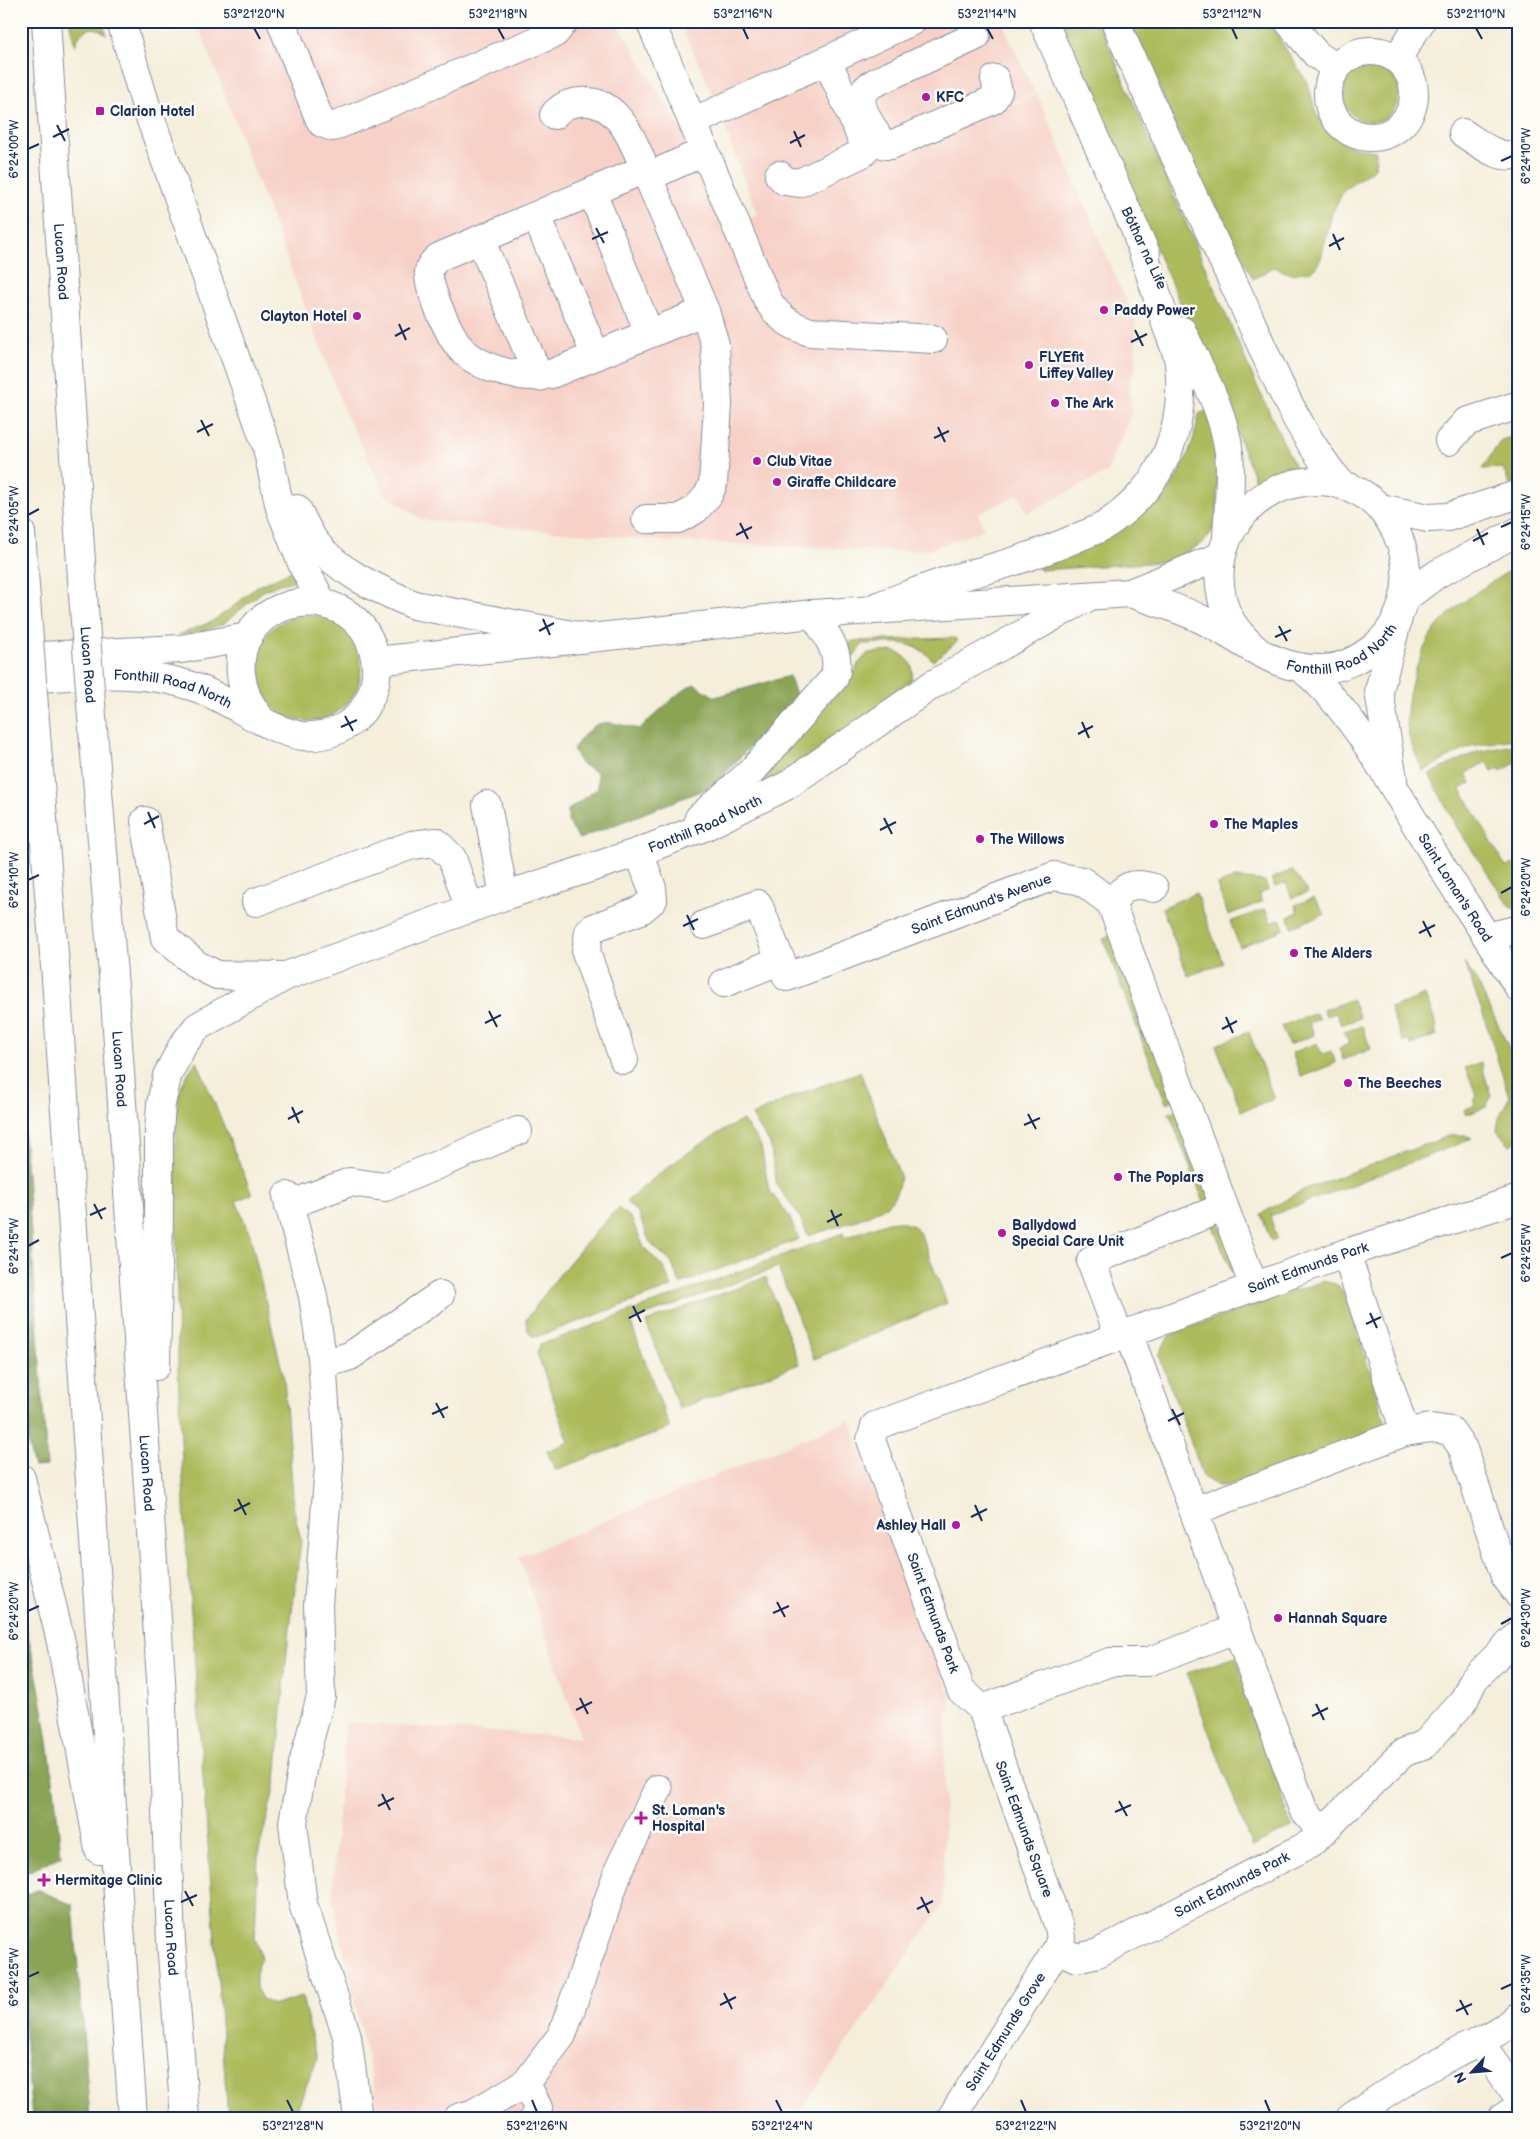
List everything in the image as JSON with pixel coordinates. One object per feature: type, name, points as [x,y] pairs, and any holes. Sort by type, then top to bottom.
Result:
[{"type":"main road","name":"Lucan Road","points":[[46,21],[83,594],[115,1000],[161,1679],[171,1942],[185,2118]]},
{"type":"main road","points":[[121,21],[145,103],[266,447],[280,508],[304,566],[323,604]]},
{"type":"main road","points":[[281,21],[319,118],[322,123],[333,127],[555,33],[564,21]]},
{"type":"main road","points":[[650,21],[768,301],[779,317],[792,326],[810,332],[933,338]]},
{"type":"main road","points":[[693,122],[912,21]]},
{"type":"main road","name":"Bóthar na Life","points":[[1043,21],[1138,238],[1219,413],[1229,451],[1230,471],[1224,547]]},
{"type":"main road","points":[[1115,21],[1170,146],[1295,415],[1323,463],[1342,485]]},
{"type":"main road","points":[[1288,21],[1316,54],[1336,68]]},
{"type":"main road","points":[[1397,59],[1421,21]]},
{"type":"main road","points":[[976,36],[876,82],[866,88],[862,94],[862,103],[881,142],[885,145],[891,145],[993,100],[998,91],[995,79]]},
{"type":"main road","points":[[1365,51],[1385,52],[1397,59],[1406,68],[1412,80],[1414,93],[1412,106],[1407,118],[1398,128],[1385,135],[1372,137],[1358,135],[1346,129],[1336,119],[1330,107],[1328,94],[1330,80],[1336,68],[1346,58],[1365,51]]},
{"type":"main road","points":[[779,174],[784,181],[799,183],[863,153],[866,148],[826,60]]},
{"type":"main road","points":[[554,115],[564,106],[571,103],[588,101],[600,105],[620,120],[630,134],[705,311],[715,345],[718,404],[713,484],[699,505],[684,516],[678,519],[646,519]]},
{"type":"main road","points":[[1463,133],[1485,148],[1510,156],[1519,154]]},
{"type":"main road","points":[[705,151],[592,192],[439,256],[430,265],[428,274],[433,292],[455,342],[472,358],[507,373],[539,377],[551,374],[705,311]]},
{"type":"main road","points":[[592,192],[650,334]]},
{"type":"main road","points":[[536,216],[596,356]]},
{"type":"main road","points":[[860,612],[962,577],[1049,551],[1110,523],[1136,500],[1155,477],[1167,457],[1175,434],[1179,409],[1179,362],[1138,238]]},
{"type":"main road","points":[[480,240],[539,377]]},
{"type":"main road","points":[[1449,441],[1466,422],[1519,405]]},
{"type":"main road","points":[[266,447],[307,530],[316,544],[336,564],[414,605],[583,637]]},
{"type":"main road","name":"Fonthill Road North","points":[[1260,653],[1235,628],[1223,603],[1219,575],[1224,547],[1235,523],[1246,509],[1267,493],[1291,484],[1317,481],[1342,485],[1360,493],[1380,508],[1395,528],[1406,558],[1408,578],[1402,608]]},
{"type":"main road","name":"Fonthill Road North","points":[[1380,508],[1428,518],[1448,517],[1519,494]]},
{"type":"main road","name":"Fonthill Road North","points":[[1130,593],[1200,618],[1275,662],[1304,670],[1330,669],[1360,658],[1384,639],[1402,608],[1437,574],[1519,531]]},
{"type":"main road","points":[[21,534],[73,1231],[133,2118]]},
{"type":"main road","name":"Fonthill Road North","points":[[376,661],[583,637],[813,614],[1130,593],[1224,547]]},
{"type":"main road","name":"Fonthill Road North","points":[[286,976],[504,896],[639,852],[704,827],[786,786],[932,685],[1088,596]]},
{"type":"main road","name":"Fonthill Road North","points":[[21,680],[111,674],[173,681],[196,687],[288,732],[305,736],[320,735],[336,731],[349,723],[368,703],[376,677],[376,661],[372,646],[356,621],[346,613],[323,604],[304,602],[283,605],[254,627],[248,637],[241,662],[242,680],[247,698],[260,718]]},
{"type":"main road","name":"Saint Loman's Road","points":[[1394,785],[1379,691],[1402,608]]},
{"type":"main road","points":[[672,839],[722,799],[752,771],[834,678],[838,663],[835,651],[813,614]]},
{"type":"main road","name":"Fonthill Road North","points":[[21,657],[181,648],[248,637]]},
{"type":"main road","name":"Saint Loman's Road","points":[[1304,670],[1326,688],[1394,785],[1429,846],[1519,988]]},
{"type":"main road","points":[[486,805],[504,896]]},
{"type":"main road","points":[[145,821],[165,938],[197,965],[218,975],[286,976]]},
{"type":"main road","points":[[256,902],[412,845],[436,842],[452,858],[470,909]]},
{"type":"main road","points":[[624,1060],[586,952],[589,932],[593,928],[641,910],[653,900],[652,888],[639,852]]},
{"type":"main road","name":"Saint Edmund's Avenue","points":[[704,925],[758,904],[787,976],[1054,876],[1082,880],[1111,903]]},
{"type":"main road","points":[[1154,888],[1139,883],[1123,888],[1111,903],[1254,1287]]},
{"type":"main road","points":[[1488,937],[1519,930]]},
{"type":"main road","points":[[724,983],[781,960]]},
{"type":"main road","points":[[151,1531],[161,1104],[168,1076],[183,1045],[197,1028],[286,976]]},
{"type":"main road","points":[[358,2118],[346,2036],[328,1973],[303,1904],[293,1823],[303,1764],[321,1696],[318,1605],[329,1467],[323,1364],[313,1296],[288,1200],[350,1182],[385,1187],[518,1131]]},
{"type":"main road","name":"Saint Edmunds Park","points":[[1489,1208],[1519,1182]]},
{"type":"main road","name":"Saint Edmunds Park","points":[[982,1709],[961,1690],[871,1440],[875,1426],[1346,1253],[1519,1199]]},
{"type":"main road","points":[[1224,1207],[1091,1261],[1124,1336],[1194,1511],[1303,1810],[1322,1833]]},
{"type":"main road","points":[[1346,1253],[1405,1432]]},
{"type":"main road","points":[[323,1364],[350,1356],[440,1295]]},
{"type":"main road","points":[[1194,1511],[1405,1432],[1431,1428],[1451,1431],[1463,1449],[1505,1576],[1519,1594]]},
{"type":"main road","points":[[21,1478],[49,1588],[72,1697],[122,1977]]},
{"type":"main road","points":[[982,1709],[1110,1662],[1147,1662],[1236,1629]]},
{"type":"main road","name":"Saint Edmunds Park","points":[[1057,1949],[1077,1958],[1098,1953],[1296,1852],[1322,1833],[1403,1753],[1425,1744],[1464,1702],[1474,1679],[1519,1634]]},
{"type":"main road","name":"Saint Edmunds Square","points":[[982,1709],[1059,1927],[1061,1938],[1057,1949]]},
{"type":"main road","points":[[458,2118],[474,2114],[526,2083],[562,2035],[619,1868],[658,1789]]},
{"type":"main road","name":"Saint Edmunds Grove","points":[[955,2116],[1057,1949]]},
{"type":"main road","points":[[1350,2118],[1386,2093],[1510,2025],[1519,2016]]},
{"type":"main road","points":[[1479,2041],[1519,2098]]},
{"type":"main road","points":[[526,2083],[538,2108],[534,2118]]},
{"type":"main road","points":[[1502,2118],[1519,2107]]},
{"type":"shaded area","points":[[197,21],[616,21],[737,223],[757,214],[712,93],[679,21],[1001,21],[1035,93],[854,172],[1037,94],[1135,321],[1136,369],[1130,377],[1131,415],[1107,472],[1027,513],[1018,495],[978,514],[984,529],[932,549],[896,551],[668,541],[423,520],[386,495],[344,410]]},
{"type":"shaded area","name":"St. Loman's Hospital","points":[[850,1420],[951,1696],[945,1740],[943,1904],[796,2118],[380,2118],[332,1896],[345,1722],[581,1738],[519,1557]]},
{"type":"green space","points":[[69,21],[102,21],[107,35],[97,29],[88,29],[80,35],[75,46]]},
{"type":"green space","points":[[1055,21],[1098,21],[1257,386],[1295,467],[1300,473],[1254,493],[1254,477],[1232,420]]},
{"type":"green space","points":[[1130,21],[1268,21],[1307,82],[1317,115],[1336,137],[1352,147],[1376,151],[1375,168],[1344,190],[1332,213],[1321,258],[1316,267],[1311,271],[1290,274],[1274,267],[1253,279],[1184,144]]},
{"type":"green space","points":[[1371,66],[1382,68],[1391,74],[1397,83],[1399,94],[1397,105],[1391,114],[1382,120],[1371,122],[1360,120],[1351,114],[1345,105],[1343,94],[1345,83],[1351,74],[1360,68]]},
{"type":"green space","points":[[1209,410],[1218,439],[1217,515],[1213,530],[1204,542],[1179,557],[1162,562],[1040,570],[1038,566],[1154,496],[1162,502],[1175,482],[1185,460],[1194,438],[1199,414]]},
{"type":"green space","points":[[1519,435],[1519,481],[1509,484],[1503,468],[1482,469],[1501,440]]},
{"type":"green space","points":[[1519,565],[1519,738],[1471,746],[1423,771],[1410,742],[1407,719],[1410,689],[1420,658],[1434,631],[1459,605]]},
{"type":"green space","points":[[291,571],[303,579],[279,584],[263,591],[223,624],[198,633],[178,635],[211,622],[233,607],[256,587]]},
{"type":"green space","points":[[308,615],[328,619],[345,631],[357,648],[361,668],[357,688],[345,705],[328,717],[308,721],[288,717],[271,705],[259,688],[255,668],[259,648],[271,631],[288,619]]},
{"type":"green space","points":[[955,638],[958,641],[933,661],[918,648],[910,645],[892,643],[863,644],[853,657],[847,658],[845,649],[852,641]]},
{"type":"green space","points":[[893,651],[907,658],[910,662],[912,670],[911,680],[827,749],[740,796],[845,677],[852,679],[858,664],[868,653]]},
{"type":"green space","points":[[789,676],[797,696],[720,779],[703,790],[579,839],[568,822],[568,810],[598,788],[597,772],[581,764],[573,749],[581,738],[595,726],[601,723],[608,723],[639,729],[678,694],[694,684],[715,697]]},
{"type":"green space","points":[[1519,744],[1519,761],[1501,771],[1499,768],[1493,772],[1486,762],[1466,773],[1471,783],[1461,789],[1506,867],[1513,864],[1519,873],[1519,908],[1510,907],[1458,829],[1429,774],[1477,752]]},
{"type":"green space","points":[[1292,870],[1308,892],[1292,898],[1286,883],[1275,887],[1271,879]]},
{"type":"green space","points":[[1235,878],[1265,881],[1268,890],[1259,894],[1262,902],[1228,915],[1217,885]]},
{"type":"green space","points":[[1196,893],[1223,963],[1188,976],[1162,908]]},
{"type":"green space","points":[[1314,898],[1325,914],[1292,927],[1288,917],[1298,912],[1295,905]]},
{"type":"green space","points":[[1265,909],[1271,923],[1280,919],[1284,929],[1240,947],[1230,922]]},
{"type":"green space","points":[[1112,935],[1174,1100],[1166,1103],[1103,939]]},
{"type":"green space","points":[[1464,962],[1479,985],[1519,1069],[1519,1139],[1510,1146],[1497,1130],[1499,1118],[1509,1097],[1485,1019]]},
{"type":"green space","points":[[1425,995],[1437,1027],[1435,1028],[1437,1035],[1411,1045],[1409,1040],[1403,1042],[1390,1008]]},
{"type":"green space","points":[[1352,999],[1360,1018],[1341,1025],[1336,1013],[1326,1016],[1324,1010]]},
{"type":"green space","points":[[1316,1013],[1319,1019],[1309,1023],[1314,1035],[1289,1045],[1281,1026]]},
{"type":"green space","points":[[1362,1026],[1371,1049],[1343,1060],[1339,1048],[1349,1044],[1344,1032]]},
{"type":"green space","points":[[1249,1032],[1274,1099],[1241,1111],[1216,1045]]},
{"type":"green space","points":[[1317,1043],[1322,1054],[1331,1051],[1336,1063],[1301,1077],[1292,1053]]},
{"type":"green space","points":[[197,1061],[252,1194],[236,1201],[250,1235],[284,1379],[294,1510],[301,1541],[287,1651],[276,1781],[258,1855],[255,1938],[261,1958],[256,1969],[256,1988],[263,2000],[275,2005],[302,1997],[317,2059],[297,2109],[297,2118],[228,2118],[185,1529],[178,1370],[175,1129],[182,1085]]},
{"type":"green space","points":[[1481,1062],[1491,1096],[1486,1107],[1466,1115],[1464,1110],[1475,1105],[1474,1101],[1477,1096],[1465,1068]]},
{"type":"green space","points":[[860,1072],[900,1176],[898,1188],[888,1204],[872,1214],[808,1236],[798,1213],[777,1186],[770,1144],[752,1116],[791,1097]]},
{"type":"green space","points":[[21,1087],[47,1466],[34,1467],[21,1420]]},
{"type":"green space","points":[[1177,1110],[1211,1194],[1205,1205],[1169,1113]]},
{"type":"green space","points":[[743,1120],[761,1146],[769,1190],[789,1216],[799,1239],[680,1284],[671,1262],[650,1243],[638,1213],[626,1202],[682,1157]]},
{"type":"green space","points":[[1451,1135],[1465,1135],[1472,1139],[1270,1216],[1277,1238],[1271,1241],[1261,1214],[1303,1190]]},
{"type":"green space","points":[[618,1208],[631,1218],[644,1247],[664,1268],[672,1287],[536,1337],[532,1336],[527,1329],[526,1320],[570,1262]]},
{"type":"green space","points":[[897,1221],[914,1226],[921,1235],[947,1303],[814,1359],[778,1267],[630,1321],[670,1428],[555,1470],[547,1451],[569,1442],[537,1353],[540,1345],[843,1233],[845,1238],[888,1222]]},
{"type":"green space","points":[[1212,1224],[1219,1224],[1240,1269],[1232,1272]]},
{"type":"green space","points":[[766,1277],[799,1364],[679,1409],[646,1322]]},
{"type":"green space","points":[[1323,1281],[1338,1285],[1346,1296],[1385,1421],[1385,1429],[1235,1485],[1218,1486],[1204,1478],[1159,1355],[1168,1337],[1179,1331]]},
{"type":"green space","points":[[21,1606],[29,1638],[46,1730],[61,1856],[21,1875]]},
{"type":"green space","points":[[1236,1657],[1292,1827],[1252,1847],[1187,1673]]},
{"type":"green space","points":[[38,1890],[73,1905],[90,2118],[32,2118],[21,1991],[21,1897]]},
{"type":"place","name":"KFC","points":[[926,97]]},
{"type":"place","name":"Clarion Hotel","points":[[100,111]]},
{"type":"place","name":"Paddy Power","points":[[1104,310]]},
{"type":"place","name":"Clayton Hotel","points":[[357,316]]},
{"type":"place","name":"FLYEfit Liffey Valley","points":[[1029,365]]},
{"type":"place","name":"The Ark","points":[[1055,403]]},
{"type":"place","name":"Club Vitae","points":[[757,461]]},
{"type":"place","name":"Giraffe Childcare","points":[[777,482]]},
{"type":"place","name":"The Maples","points":[[1214,824]]},
{"type":"place","name":"The Willows","points":[[980,839]]},
{"type":"place","name":"The Alders","points":[[1294,953]]},
{"type":"place","name":"The Beeches","points":[[1348,1083]]},
{"type":"place","name":"The Poplars","points":[[1118,1177]]},
{"type":"place","name":"Ballydowd Special Care Unit","points":[[1002,1233]]},
{"type":"place","name":"Ashley Hall","points":[[956,1525]]},
{"type":"place","name":"Hannah Square","points":[[1278,1618]]},
{"type":"place","name":"St. Loman's Hospital","points":[[641,1818]]},
{"type":"place","name":"Hermitage Clinic","points":[[44,1880]]}]
